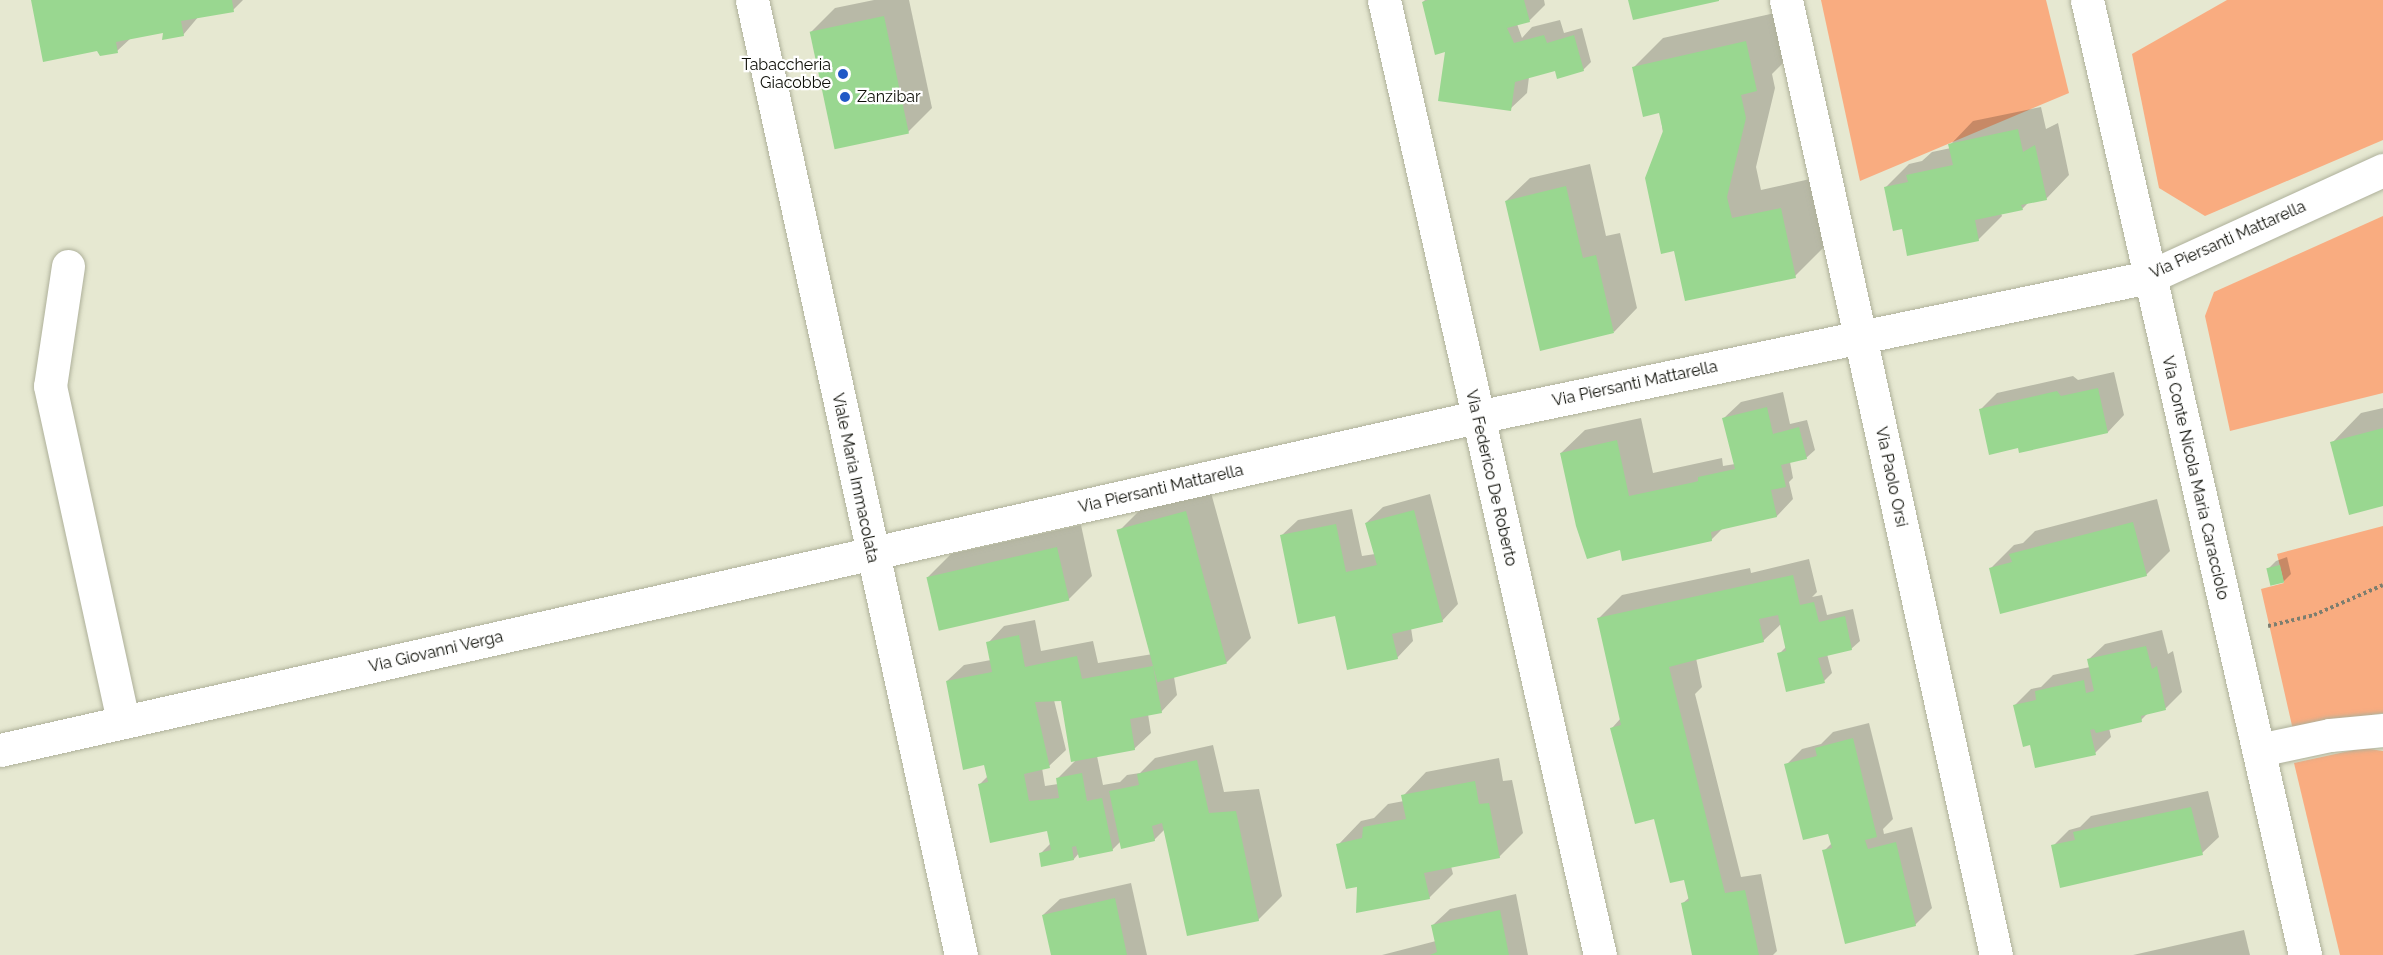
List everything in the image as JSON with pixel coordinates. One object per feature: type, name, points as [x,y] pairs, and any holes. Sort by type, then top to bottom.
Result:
[{"type":"street","name":"Viale Maria Immacolata","points":[[752,0],[961,955]]},
{"type":"street","name":"Via Federico De Roberto","points":[[1384,0],[1600,955]]},
{"type":"street","name":"Via Paolo Orsi","points":[[1786,0],[1996,955]]},
{"type":"street","name":"Via Conte Nicola Maria Caracciolo","points":[[2087,0],[2148,277],[2305,955]]},
{"type":"street","name":"Via Piersanti Mattarella","points":[[872,554],[1477,417],[2148,277],[2383,170]]},
{"type":"street","points":[[68,266],[50,386],[123,722]]},
{"type":"street","name":"Via Giovanni Verga","points":[[0,750],[872,554]]},
{"type":"street","points":[[2259,750],[2330,735],[2383,730]]},
{"type":"path","points":[[2232,636],[2314,615],[2383,585]]},
{"type":"shaded area","points":[[1821,0],[2046,0],[2069,93],[1860,181]]},
{"type":"shaded area","points":[[2227,0],[2383,0],[2383,140],[2205,216],[2159,188],[2132,54]]},
{"type":"shaded area","points":[[2383,216],[2383,393],[2230,431],[2205,316],[2214,292]]},
{"type":"shaded area","points":[[2383,526],[2383,713],[2293,730],[2261,589],[2284,583],[2277,554]]},
{"type":"shaded area","points":[[2363,748],[2383,751],[2383,955],[2340,955],[2294,763]]},
{"type":"building","points":[[31,0],[232,0],[234,12],[181,21],[184,36],[162,40],[163,33],[116,42],[118,53],[100,56],[97,51],[43,62]]},
{"type":"building","points":[[1428,0],[1524,0],[1530,22],[1507,28],[1514,43],[1544,35],[1547,43],[1574,35],[1584,71],[1557,79],[1555,71],[1515,82],[1511,111],[1438,101],[1445,52],[1435,55],[1422,2]]},
{"type":"building","points":[[1628,0],[1719,0],[1719,1],[1633,20]]},
{"type":"building","points":[[884,16],[909,133],[835,149],[810,32]]},
{"type":"building","points":[[1746,41],[1757,91],[1741,95],[1746,118],[1727,197],[1732,218],[1781,208],[1796,278],[1685,301],[1674,251],[1661,254],[1645,178],[1663,131],[1659,113],[1643,117],[1632,67]]},
{"type":"building","points":[[2018,129],[2023,152],[2035,145],[2047,200],[2021,205],[2023,210],[1975,220],[1979,241],[1907,256],[1902,229],[1893,231],[1884,187],[1908,182],[1906,175],[1953,165],[1948,144]]},
{"type":"building","points":[[1566,186],[1583,258],[1596,255],[1614,333],[1540,351],[1505,201]]},
{"type":"building","points":[[2098,388],[2108,433],[2019,453],[2018,448],[1989,455],[1979,409],[2057,391],[2061,396]]},
{"type":"building","points":[[1767,407],[1773,434],[1799,427],[1807,459],[1781,465],[1786,487],[1771,490],[1777,517],[1711,532],[1712,541],[1622,561],[1620,550],[1587,559],[1576,526],[1560,453],[1617,440],[1629,496],[1695,482],[1698,481],[1698,477],[1735,469],[1722,418]]},
{"type":"building","points":[[2383,428],[2383,506],[2349,515],[2330,442]]},
{"type":"building","points":[[1414,510],[1443,622],[1392,634],[1398,659],[1347,670],[1335,616],[1298,624],[1280,535],[1336,524],[1346,572],[1377,565],[1365,523]]},
{"type":"building","points":[[1186,511],[1227,664],[1157,682],[1116,530]]},
{"type":"building","points":[[2133,522],[2147,576],[2000,614],[1989,568],[2012,562],[2009,554]]},
{"type":"building","points":[[1057,547],[1069,601],[939,631],[926,577]]},
{"type":"building","points":[[2280,565],[2284,583],[2270,586],[2266,568]]},
{"type":"building","points":[[1793,575],[1800,605],[1814,602],[1819,622],[1845,616],[1852,650],[1818,658],[1825,683],[1786,692],[1777,653],[1786,651],[1778,615],[1759,619],[1764,642],[1669,667],[1725,893],[1745,890],[1759,955],[1692,955],[1681,903],[1689,901],[1684,880],[1670,883],[1654,819],[1635,824],[1610,728],[1621,725],[1597,618]]},
{"type":"building","points":[[1019,635],[1025,667],[1077,656],[1082,679],[1153,666],[1162,713],[1130,719],[1135,750],[1071,762],[1061,701],[1035,702],[1050,768],[1024,774],[1029,801],[1059,798],[1056,778],[1082,773],[1087,801],[1102,798],[1113,851],[1079,858],[1076,846],[1072,847],[1074,860],[1041,867],[1039,853],[1051,850],[1047,831],[990,843],[978,784],[988,782],[984,765],[963,770],[946,681],[992,672],[986,642]]},
{"type":"building","points":[[2146,646],[2152,669],[2157,666],[2166,710],[2141,716],[2142,722],[2096,733],[2094,729],[2090,730],[2096,755],[2035,768],[2030,745],[2023,747],[2013,705],[2036,700],[2035,691],[2084,680],[2086,693],[2094,691],[2087,659]]},
{"type":"building","points":[[1853,738],[1877,837],[1865,840],[1868,849],[1896,842],[1916,926],[1845,944],[1822,850],[1832,848],[1828,834],[1803,840],[1784,764],[1817,756],[1815,748]]},
{"type":"building","points":[[1197,760],[1209,813],[1236,811],[1259,921],[1187,936],[1162,823],[1152,826],[1155,841],[1121,849],[1109,791],[1139,785],[1137,774]]},
{"type":"building","points":[[1475,781],[1479,804],[1489,803],[1500,858],[1424,873],[1430,899],[1356,913],[1357,887],[1346,889],[1336,844],[1362,838],[1363,827],[1406,819],[1401,795]]},
{"type":"building","points":[[2191,807],[2203,855],[2060,888],[2051,845],[2075,840],[2073,832]]},
{"type":"building","points":[[1115,898],[1127,955],[1051,955],[1042,915]]},
{"type":"building","points":[[1500,910],[1509,955],[1430,955],[1437,952],[1431,925]]},
{"type":"place","name":"Tabaccheria Giacobbe","points":[[843,74]]},
{"type":"place","name":"Zanzibar","points":[[845,97]]}]
